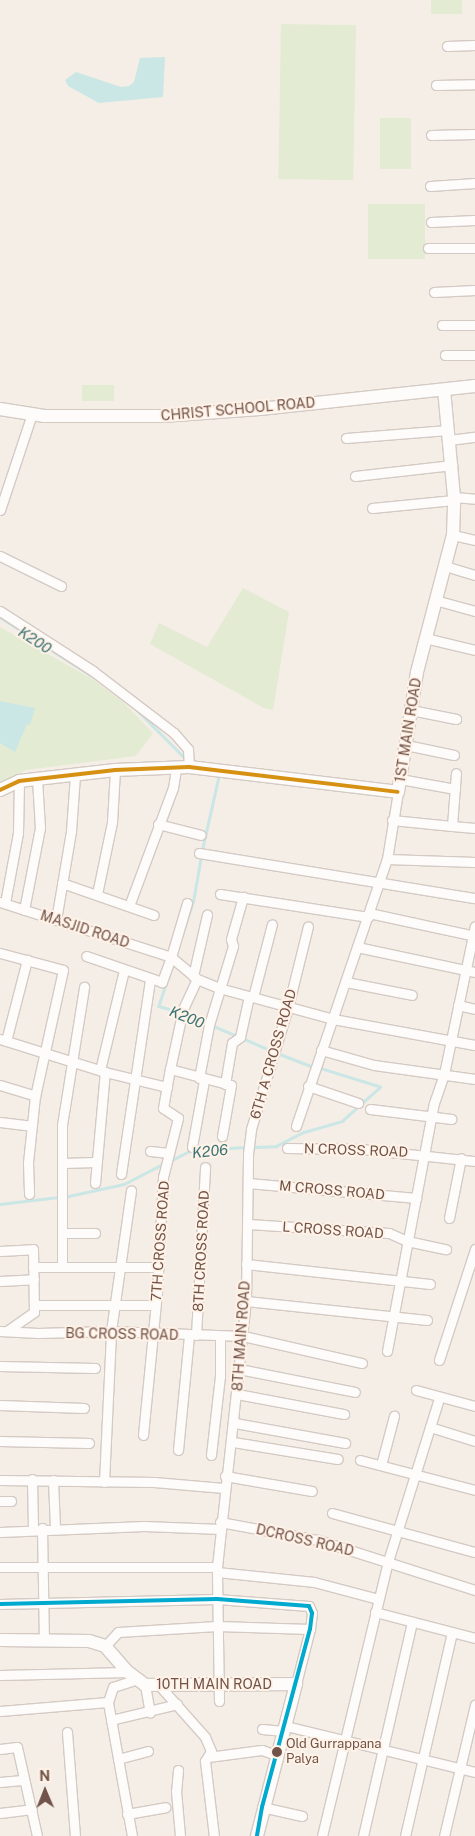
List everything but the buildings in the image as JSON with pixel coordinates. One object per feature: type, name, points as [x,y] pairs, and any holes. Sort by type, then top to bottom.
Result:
[{"type":"street","points":[[447,46],[475,45]]},
{"type":"street","points":[[436,85],[475,84]]},
{"type":"street","points":[[431,135],[475,134]]},
{"type":"street","points":[[430,186],[475,184]]},
{"type":"street","points":[[431,222],[475,220]]},
{"type":"street","points":[[428,248],[475,248]]},
{"type":"street","points":[[434,292],[475,290]]},
{"type":"street","points":[[442,325],[475,325]]},
{"type":"street","points":[[445,355],[475,355]]},
{"type":"street","name":"CHRIST SCHOOL ROAD","points":[[0,410],[32,414],[163,416],[475,386]]},
{"type":"street","name":"1ST MAIN ROAD","points":[[0,790],[18,781],[75,774],[115,770],[189,767],[398,792],[425,638],[453,536],[454,499],[452,465],[444,390]]},
{"type":"street","points":[[0,510],[32,414]]},
{"type":"street","points":[[346,438],[475,436]]},
{"type":"street","points":[[355,476],[452,465]]},
{"type":"street","points":[[372,508],[454,499],[475,499]]},
{"type":"street","points":[[453,536],[475,540]]},
{"type":"street","points":[[0,556],[61,586]]},
{"type":"street","points":[[445,566],[475,575]]},
{"type":"street","points":[[435,600],[475,611]]},
{"type":"street","points":[[0,611],[92,671],[174,733],[188,749],[189,767]]},
{"type":"street","points":[[425,638],[475,650]]},
{"type":"street","points":[[411,710],[456,719]]},
{"type":"street","points":[[406,745],[454,755]]},
{"type":"street","points":[[129,906],[173,788],[176,768]]},
{"type":"street","points":[[98,894],[112,822],[115,770]]},
{"type":"street","points":[[452,826],[456,773]]},
{"type":"street","points":[[56,920],[71,831],[75,774]]},
{"type":"street","points":[[24,910],[40,828],[37,779]]},
{"type":"street","points":[[400,779],[454,789]]},
{"type":"street","points":[[3,902],[18,833],[18,781]]},
{"type":"street","points":[[296,1126],[308,1086],[346,982],[387,859],[398,792]]},
{"type":"street","points":[[392,820],[475,828]]},
{"type":"street","points":[[158,824],[201,835]]},
{"type":"street","points":[[199,853],[378,884],[475,898]]},
{"type":"street","points":[[387,859],[475,862]]},
{"type":"street","points":[[62,883],[98,894],[154,916]]},
{"type":"street","points":[[220,894],[368,915],[474,936]]},
{"type":"street","points":[[192,1147],[202,1079],[219,988],[233,946],[231,939],[243,897]]},
{"type":"street","name":"MASJID ROAD","points":[[3,902],[171,957]]},
{"type":"street","points":[[86,956],[162,982],[187,903]]},
{"type":"street","name":"7TH CROSS ROAD","points":[[143,1435],[159,1267],[163,1177],[178,1118],[163,1108],[183,1009],[195,978],[207,915]]},
{"type":"street","points":[[225,1084],[232,1043],[240,1037],[272,924]]},
{"type":"street","name":"6TH A CROSS ROAD","points":[[248,1183],[251,1129],[288,1007],[308,926]]},
{"type":"street","points":[[387,1350],[431,1116],[444,1074],[449,1040],[458,1005],[470,971],[475,926]]},
{"type":"street","points":[[357,947],[470,971]]},
{"type":"street","points":[[0,952],[63,970],[43,1053],[35,1096],[31,1126],[29,1194]]},
{"type":"street","points":[[171,957],[195,978],[219,988],[333,1018],[475,1045]]},
{"type":"street","points":[[27,960],[3,1040],[102,1071],[167,1087]]},
{"type":"street","points":[[95,1183],[102,1071],[124,970]]},
{"type":"street","points":[[120,1174],[150,979]]},
{"type":"street","points":[[346,982],[412,995]]},
{"type":"street","points":[[62,1266],[64,1196],[62,1122],[84,987]]},
{"type":"street","points":[[458,1005],[475,1009]]},
{"type":"street","points":[[321,1050],[374,1065],[475,1079]]},
{"type":"street","points":[[170,1069],[202,1079],[231,1085],[222,1136]]},
{"type":"street","points":[[0,1086],[35,1096]]},
{"type":"street","points":[[308,1086],[358,1103]]},
{"type":"street","points":[[370,1109],[451,1119]]},
{"type":"street","points":[[0,1122],[31,1126]]},
{"type":"street","name":"N CROSS ROAD","points":[[287,1148],[425,1153],[475,1160]]},
{"type":"street","points":[[150,1151],[170,1153]]},
{"type":"street","points":[[449,1218],[461,1158]]},
{"type":"street","points":[[63,1163],[96,1162]]},
{"type":"street","name":"8TH CROSS ROAD","points":[[178,1450],[193,1335],[205,1167]]},
{"type":"street","name":"M CROSS ROAD","points":[[248,1183],[416,1198]]},
{"type":"street","name":"8TH MAIN ROAD","points":[[219,1701],[217,1682],[217,1570],[225,1476],[233,1442],[246,1301],[248,1183]]},
{"type":"street","points":[[104,1482],[111,1331],[131,1190]]},
{"type":"street","name":"L CROSS ROAD","points":[[248,1224],[389,1233],[407,1241],[446,1249]]},
{"type":"street","points":[[64,1233],[95,1233]]},
{"type":"street","points":[[0,1251],[33,1249],[34,1312],[4,1331]]},
{"type":"street","points":[[439,1360],[475,1249]]},
{"type":"street","points":[[246,1264],[430,1284]]},
{"type":"street","points":[[33,1267],[159,1267]]},
{"type":"street","points":[[0,1281],[34,1279]]},
{"type":"street","points":[[246,1301],[427,1320]]},
{"type":"street","points":[[34,1305],[155,1305]]},
{"type":"street","name":"BG CROSS ROAD","points":[[4,1331],[111,1331],[243,1336],[362,1362]]},
{"type":"street","points":[[211,1455],[220,1376],[220,1336]]},
{"type":"street","points":[[0,1366],[95,1368]]},
{"type":"street","points":[[239,1369],[355,1392]]},
{"type":"street","points":[[416,1390],[439,1398],[475,1406]]},
{"type":"street","points":[[237,1394],[344,1414]]},
{"type":"street","points":[[322,1836],[388,1561],[439,1398]]},
{"type":"street","points":[[0,1405],[84,1408]]},
{"type":"street","points":[[380,1465],[394,1416]]},
{"type":"street","points":[[235,1423],[345,1443]]},
{"type":"street","points":[[430,1428],[475,1441]]},
{"type":"street","points":[[0,1441],[90,1443]]},
{"type":"street","points":[[233,1442],[338,1459]]},
{"type":"street","points":[[360,1460],[475,1490]]},
{"type":"street","points":[[225,1476],[312,1491]]},
{"type":"street","points":[[32,1479],[42,1565],[44,1640]]},
{"type":"street","points":[[0,1480],[154,1482],[224,1488]]},
{"type":"street","points":[[53,1480],[54,1528]]},
{"type":"street","points":[[0,1502],[11,1501]]},
{"type":"street","points":[[332,1513],[399,1529],[475,1552]]},
{"type":"street","name":"DCROSS ROAD","points":[[0,1532],[38,1528],[220,1525],[318,1540],[475,1590]]},
{"type":"street","points":[[0,1567],[42,1565],[217,1570],[314,1582],[378,1599]]},
{"type":"street","points":[[0,1604],[44,1601],[217,1599],[309,1606],[312,1613],[310,1629],[285,1729],[262,1807],[257,1836]]},
{"type":"street","points":[[375,1612],[475,1638]]},
{"type":"street","points":[[364,1836],[412,1622]]},
{"type":"street","points":[[105,1646],[118,1632],[217,1626],[310,1629]]},
{"type":"street","points":[[404,1836],[452,1632]]},
{"type":"street","points":[[0,1640],[89,1641],[105,1646],[136,1679],[150,1712]]},
{"type":"street","points":[[0,1674],[112,1673],[136,1679]]},
{"type":"street","points":[[112,1673],[113,1687],[108,1702],[132,1836]]},
{"type":"street","points":[[113,1687],[136,1679]]},
{"type":"street","name":"10TH MAIN ROAD","points":[[136,1679],[158,1684],[217,1682],[296,1684]]},
{"type":"street","points":[[158,1684],[205,1737],[211,1750],[206,1761],[214,1836]]},
{"type":"street","points":[[0,1711],[108,1702]]},
{"type":"street","points":[[111,1720],[177,1704]]},
{"type":"street","points":[[444,1836],[475,1705]]},
{"type":"street","points":[[262,1729],[285,1729],[344,1740],[475,1772]]},
{"type":"street","points":[[67,1732],[75,1836]]},
{"type":"street","points":[[0,1749],[16,1747],[22,1780],[32,1809],[37,1836]]},
{"type":"street","points":[[208,1757],[262,1750],[276,1755]]},
{"type":"street","points":[[118,1759],[148,1751]]},
{"type":"street","points":[[178,1770],[176,1791],[180,1836]]},
{"type":"street","points":[[0,1782],[22,1780]]},
{"type":"street","points":[[127,1814],[165,1807]]},
{"type":"street","points":[[262,1807],[302,1816]]},
{"type":"street","points":[[0,1813],[32,1809]]},
{"type":"green space","points":[[431,0],[462,0],[462,14],[431,14]]},
{"type":"green space","points":[[281,24],[356,25],[353,180],[278,179]]},
{"type":"green space","points":[[380,118],[411,118],[411,169],[380,169]]},
{"type":"green space","points":[[368,204],[425,204],[425,259],[368,259]]},
{"type":"green space","points":[[82,385],[114,385],[114,401],[82,401]]},
{"type":"green space","points":[[243,588],[289,612],[273,710],[264,708],[150,644],[159,623],[207,647]]},
{"type":"green space","points":[[0,627],[92,679],[123,702],[153,733],[136,756],[26,770],[0,783]]},
{"type":"water","points":[[165,57],[163,97],[99,103],[68,86],[65,80],[76,72],[121,87],[129,86],[134,82],[140,58]]},
{"type":"water","points":[[0,701],[35,708],[30,725],[27,724],[15,752],[0,743]]},
{"type":"waterway","name":"K200","points":[[0,617],[95,678]]},
{"type":"waterway","name":"K200","points":[[137,710],[185,758]]},
{"type":"waterway","name":"K200","points":[[202,850],[218,779]]},
{"type":"waterway","name":"K200","points":[[182,935],[193,902],[201,856]]},
{"type":"waterway","name":"K200","points":[[170,972],[159,1006],[179,1012]]},
{"type":"waterway","name":"K200","points":[[185,1014],[237,1036]]},
{"type":"waterway","name":"K200","points":[[242,1038],[272,1051]]},
{"type":"waterway","name":"K200","points":[[277,1053],[314,1067]]},
{"type":"waterway","name":"K206","points":[[252,1147],[276,1146],[304,1132],[342,1121],[380,1087],[319,1068]]},
{"type":"waterway","name":"K206","points":[[170,1161],[192,1150],[247,1147]]},
{"type":"waterway","name":"K206","points":[[64,1197],[124,1184],[163,1164]]},
{"type":"waterway","name":"K206","points":[[0,1204],[59,1197]]},
{"type":"transit line","points":[[0,790],[19,781],[115,770],[189,767],[398,792]]},
{"type":"transit line","points":[[0,1604],[217,1599],[309,1606],[312,1613],[310,1629],[262,1807],[257,1836]]},
{"type":"place","name":"Old Gurrappana Palya","points":[[277,1752]]}]
